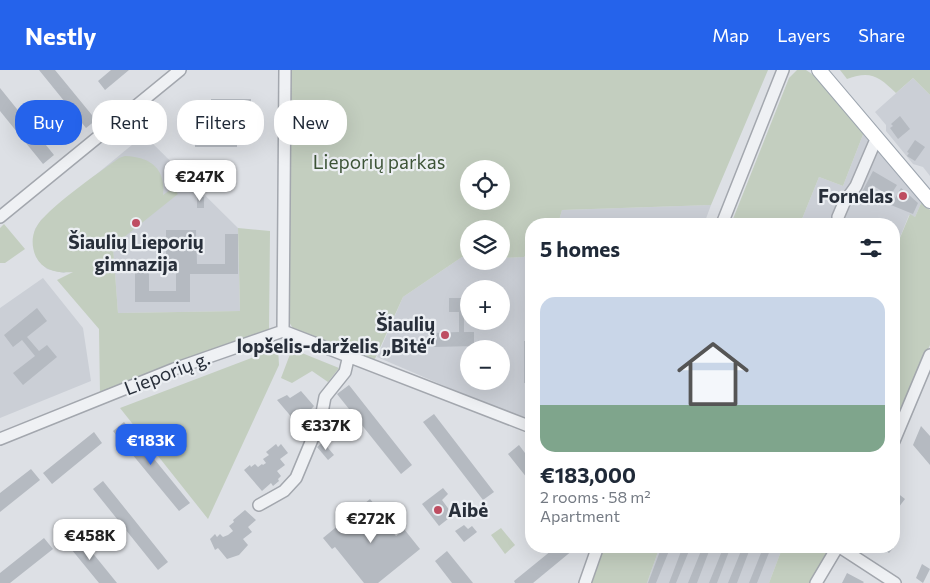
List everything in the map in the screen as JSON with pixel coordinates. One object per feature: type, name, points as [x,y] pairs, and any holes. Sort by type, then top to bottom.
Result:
[{"type":"main road","points":[[823,74],[930,201]]},
{"type":"street","points":[[0,217],[180,70]]},
{"type":"street","points":[[284,70],[283,331],[525,425]]},
{"type":"street","points":[[724,218],[783,70]]},
{"type":"street","points":[[779,82],[791,70]]},
{"type":"street","points":[[813,70],[823,74]]},
{"type":"street","points":[[838,217],[844,203],[856,186],[874,144],[878,140]]},
{"type":"street","name":"Lieporių g.","points":[[0,437],[174,369],[283,331]]},
{"type":"street","points":[[259,505],[284,491],[296,478],[321,418],[325,397],[345,372],[349,355]]},
{"type":"street","points":[[900,427],[930,355]]},
{"type":"street","points":[[585,583],[596,553]]},
{"type":"street","points":[[816,583],[834,553]]},
{"type":"street","points":[[849,553],[895,583]]},
{"type":"shaded area","points":[[913,78],[930,95],[930,176],[923,167],[913,164],[886,131],[886,125],[875,112]]},
{"type":"shaded area","points":[[864,132],[922,201],[915,217],[909,215],[900,237],[900,218],[802,218],[819,177],[843,186]]},
{"type":"shaded area","name":"Šiaulių Lieporių gimnazija","points":[[132,145],[154,145],[238,228],[240,311],[118,313],[113,247],[64,273],[47,269],[38,260],[33,241],[35,229],[41,220]]},
{"type":"shaded area","points":[[711,205],[706,218],[560,218],[562,210]]},
{"type":"shaded area","name":"Šiaulių lopšelis-darželis „Bitė“","points":[[525,256],[525,420],[377,357],[403,297],[460,258],[460,270],[510,270],[510,258]]},
{"type":"shaded area","points":[[43,278],[83,328],[91,381],[0,418],[0,308]]},
{"type":"shaded area","points":[[658,553],[780,553],[769,583],[647,583]]},
{"type":"green space","name":"Lieporių parkas","points":[[290,70],[768,70],[711,205],[562,210],[560,218],[525,218],[524,257],[510,258],[510,220],[460,220],[460,258],[403,297],[374,361],[294,330],[289,322],[288,145],[347,145],[347,100],[287,100],[287,85]]},
{"type":"green space","points":[[797,70],[806,70],[815,76],[864,132],[843,186],[819,177],[802,218],[733,218],[789,78]]},
{"type":"green space","points":[[840,70],[930,70],[930,95],[913,78],[896,93],[879,79],[869,75],[862,75],[847,79]]},
{"type":"green space","points":[[125,156],[149,162],[159,171],[162,178],[163,195],[173,188],[178,194],[113,246],[118,313],[240,311],[238,228],[270,231],[269,331],[100,394],[99,329],[57,280],[73,272],[57,272],[43,266],[36,257],[33,239],[34,231],[41,220],[61,201],[119,158]]},
{"type":"green space","points":[[922,201],[930,210],[930,345],[900,412],[900,238],[910,214],[915,217]]},
{"type":"green space","points":[[4,224],[25,249],[5,263],[0,263],[0,228]]},
{"type":"green space","points":[[278,348],[279,365],[208,519],[120,408]]},
{"type":"green space","points":[[292,349],[339,368],[328,382],[312,371],[292,383],[281,378]]},
{"type":"green space","points":[[501,528],[515,545],[505,554],[491,535]]},
{"type":"green space","points":[[602,553],[658,553],[647,583],[590,583]]},
{"type":"green space","points":[[780,553],[826,553],[811,583],[769,583]]},
{"type":"building","points":[[39,70],[55,70],[80,100],[63,100]]},
{"type":"building","points":[[111,70],[129,70],[105,90],[98,81]]},
{"type":"building","points":[[0,88],[15,107],[15,129],[0,111]]},
{"type":"building","points":[[211,99],[251,99],[251,100]]},
{"type":"building","points":[[82,103],[92,115],[92,123],[86,128],[82,123]]},
{"type":"building","points":[[900,116],[910,129],[898,139],[890,128],[893,126],[891,124]]},
{"type":"building","points":[[915,140],[925,147],[915,161],[907,156],[909,153],[907,152]]},
{"type":"building","points":[[28,145],[46,145],[54,155],[43,164]]},
{"type":"building","points":[[195,145],[237,145],[237,147],[195,147]]},
{"type":"building","points":[[873,171],[897,185],[890,196],[872,185],[867,197],[861,194]]},
{"type":"building","name":"Fornelas","points":[[901,188],[918,203],[913,214],[891,205]]},
{"type":"building","points":[[197,197],[204,197],[204,208],[197,208]]},
{"type":"building","points":[[166,230],[196,230],[197,264],[225,264],[225,234],[238,234],[238,274],[190,274],[190,302],[135,302],[135,260],[149,259],[149,291],[176,291],[176,264],[166,264]]},
{"type":"building","points":[[449,298],[460,298],[460,330],[474,332],[474,340],[460,340],[460,346],[433,347],[433,333],[459,332],[459,312],[449,312]]},
{"type":"building","points":[[37,308],[47,321],[27,337],[39,351],[47,345],[57,357],[23,385],[13,373],[35,356],[22,340],[13,347],[4,335]]},
{"type":"building","points":[[524,341],[525,341],[525,383]]},
{"type":"building","points":[[349,385],[412,465],[401,474],[337,394]]},
{"type":"building","points":[[301,391],[314,406],[305,416],[294,420],[277,400],[287,395],[290,398]]},
{"type":"building","points":[[434,414],[494,492],[483,500],[423,422]]},
{"type":"building","points":[[124,422],[190,503],[179,511],[113,431]]},
{"type":"building","points":[[921,426],[930,436],[930,465],[913,445]]},
{"type":"building","points":[[94,432],[102,443],[52,484],[43,473]]},
{"type":"building","points":[[323,442],[334,455],[328,460],[317,447]]},
{"type":"building","points":[[276,444],[278,447],[281,444],[288,453],[280,459],[285,465],[277,471],[281,476],[278,479],[279,481],[273,486],[271,483],[262,491],[244,470],[250,465],[251,467],[255,464],[258,467],[266,463],[263,459],[269,455],[266,452]]},
{"type":"building","points":[[519,445],[525,453],[525,475],[508,454]]},
{"type":"building","points":[[31,469],[40,480],[0,512],[0,493]]},
{"type":"building","points":[[103,481],[168,562],[158,570],[93,489]]},
{"type":"building","name":"Aibė","points":[[443,488],[448,494],[442,500],[453,515],[439,526],[422,504]]},
{"type":"building","points":[[900,495],[905,499],[900,506]]},
{"type":"building","points":[[370,499],[380,511],[377,513],[396,536],[404,529],[420,549],[378,583],[364,583],[335,547],[332,549],[323,538]]},
{"type":"building","points":[[245,510],[256,520],[248,527],[252,532],[243,539],[248,545],[239,555],[227,559],[218,548],[215,550],[210,539],[215,534],[217,537],[220,534],[223,537],[233,531],[229,526]]},
{"type":"building","points":[[464,525],[468,529],[472,526],[477,532],[464,542],[455,531]]},
{"type":"building","points":[[78,535],[117,583],[99,583],[67,544]]},
{"type":"building","points":[[44,538],[53,549],[10,583],[0,583],[0,573]]},
{"type":"building","points":[[447,551],[473,583],[452,583],[435,561]]},
{"type":"building","points":[[548,553],[569,553],[533,583],[515,583],[514,581]]},
{"type":"building","points":[[659,553],[668,553],[656,583],[648,583]]},
{"type":"building","points":[[680,553],[688,553],[676,583],[669,583]]},
{"type":"building","points":[[700,553],[708,553],[697,583],[688,583]]},
{"type":"building","points":[[721,553],[728,553],[717,583],[709,583]]},
{"type":"building","points":[[740,553],[748,553],[737,583],[728,583]]},
{"type":"building","points":[[761,553],[769,553],[757,583],[749,583]]},
{"type":"building","points":[[922,564],[930,569],[923,583],[916,578]]},
{"type":"building","points":[[847,573],[864,582],[842,583]]},
{"type":"place","name":"Fornelas","points":[[903,196]]},
{"type":"place","name":"Šiaulių Lieporių gimnazija","points":[[136,223]]},
{"type":"place","name":"Šiaulių lopšelis-darželis „Bitė“","points":[[445,335]]},
{"type":"place","name":"Aibė","points":[[438,510]]}]
